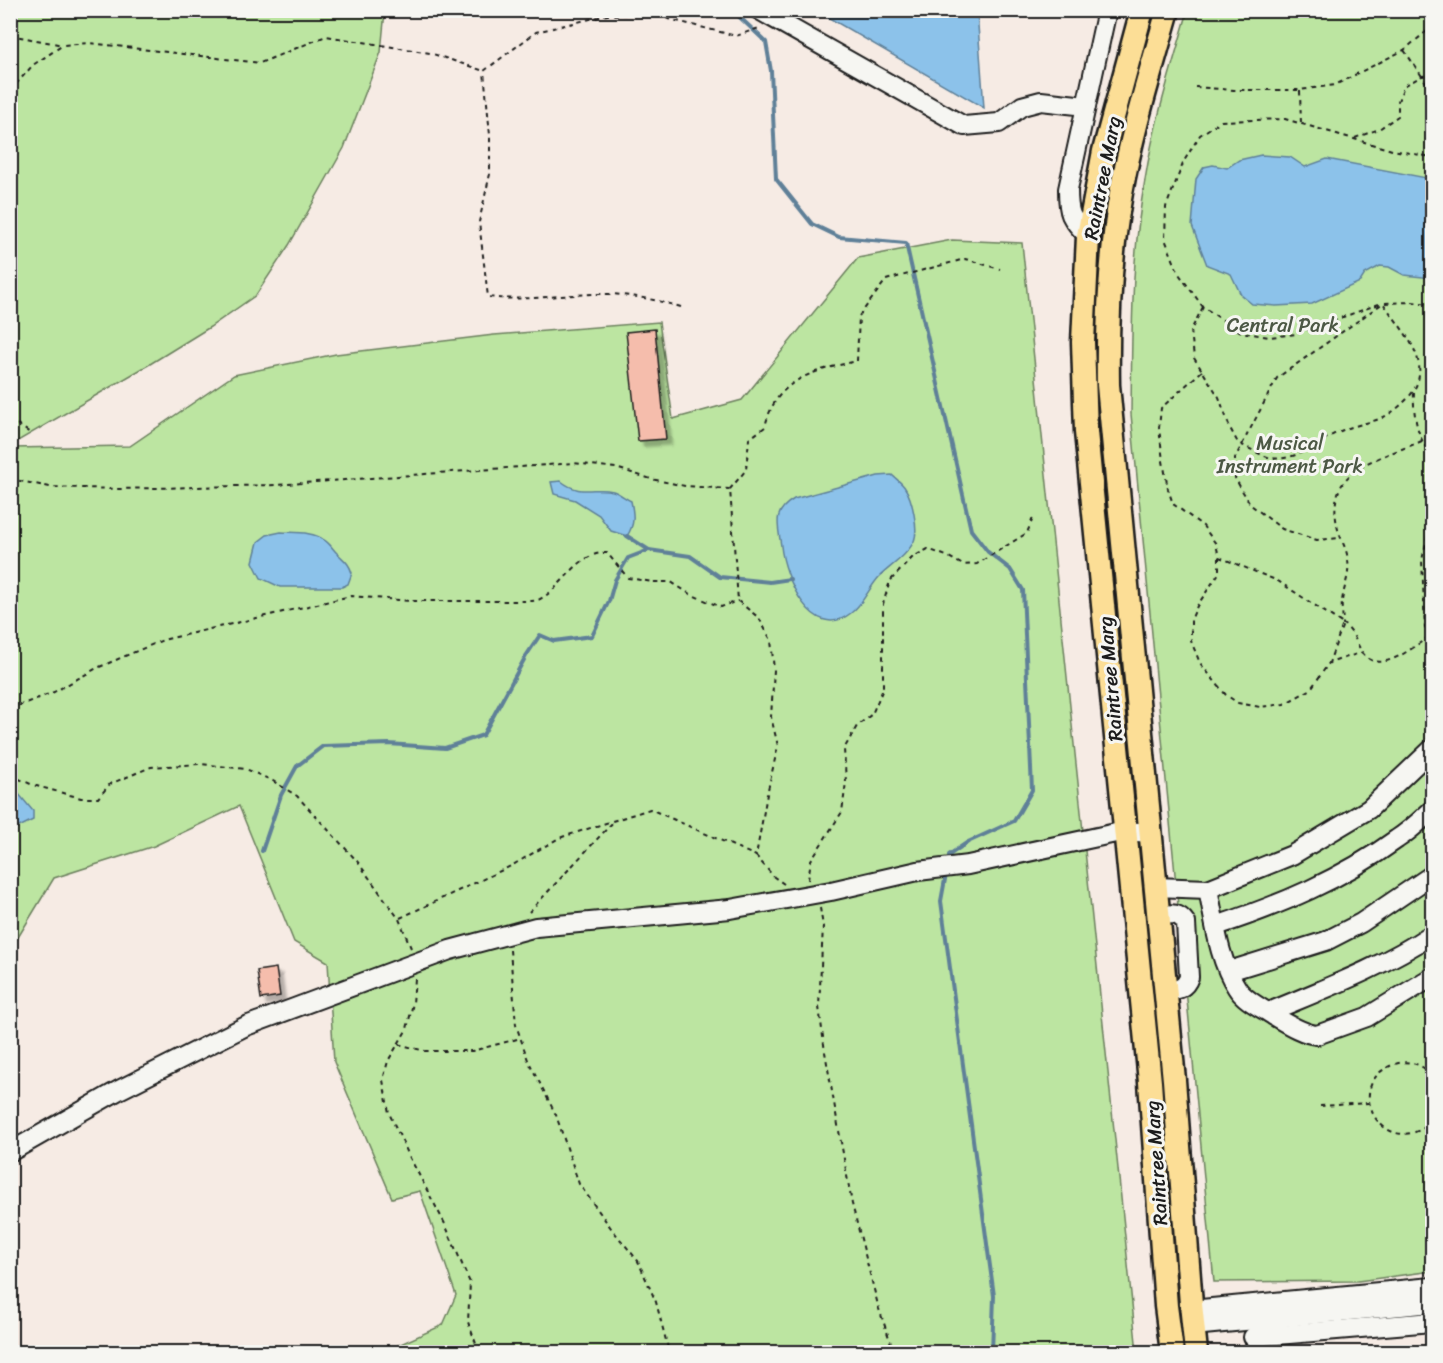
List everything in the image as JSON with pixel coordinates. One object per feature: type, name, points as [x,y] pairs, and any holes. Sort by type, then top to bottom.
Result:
[{"type":"main road","name":"Raintree Marg","points":[[1142,10],[1104,151],[1088,236],[1083,342],[1085,409],[1150,1082],[1164,1282],[1172,1353]]},
{"type":"main road","name":"Raintree Marg","points":[[1168,10],[1137,121],[1121,193],[1112,262],[1108,342],[1111,430],[1166,992],[1196,1353]]},
{"type":"street","points":[[759,10],[964,126],[999,123],[1022,106],[1041,101],[1086,106]]},
{"type":"street","points":[[1088,236],[1074,221],[1068,209],[1068,189],[1107,10]]},
{"type":"street","points":[[1155,887],[1208,889],[1292,855],[1369,809],[1432,749]]},
{"type":"street","points":[[1216,926],[1271,907],[1341,875],[1398,839],[1432,810]]},
{"type":"street","points":[[10,1152],[119,1090],[246,1026],[450,950],[536,927],[730,909],[809,895],[918,871],[968,865],[1125,831],[1150,833]]},
{"type":"street","points":[[1229,971],[1326,941],[1361,923],[1432,875]]},
{"type":"street","points":[[1208,889],[1222,954],[1237,989],[1269,1012],[1310,1034],[1317,1035],[1367,1017],[1432,978]]},
{"type":"street","points":[[1269,1012],[1344,980],[1415,945],[1432,934]]},
{"type":"street","points":[[1192,1318],[1432,1287]]},
{"type":"street","points":[[1253,1337],[1389,1308],[1432,1303]]},
{"type":"street","points":[[1389,1308],[1390,1326]]},
{"type":"street","points":[[1192,1318],[1253,1337],[1432,1322]]},
{"type":"path","points":[[484,71],[536,32],[607,15],[645,13],[736,36],[776,21]]},
{"type":"path","points":[[1195,87],[1234,90],[1300,90],[1335,85],[1404,50],[1432,27]]},
{"type":"path","points":[[10,35],[63,45],[90,43],[260,63],[326,36],[430,53],[484,71]]},
{"type":"path","points":[[10,91],[33,65],[63,45]]},
{"type":"path","points":[[1404,50],[1432,91]]},
{"type":"path","points":[[484,71],[490,135],[490,174],[479,222],[488,297],[509,300],[606,294],[643,296],[681,307]]},
{"type":"path","points":[[1354,138],[1379,129],[1398,116],[1398,101],[1404,86],[1422,76],[1432,75]]},
{"type":"path","points":[[1300,90],[1301,124]]},
{"type":"path","points":[[1432,157],[1392,150],[1285,119],[1221,121],[1200,135],[1184,161],[1166,207],[1165,239],[1179,274],[1203,307],[1241,332],[1269,337],[1296,334],[1383,303],[1432,304]]},
{"type":"path","points":[[756,856],[778,746],[771,717],[774,670],[771,640],[759,618],[738,601],[730,489],[746,470],[749,439],[765,427],[769,411],[790,384],[814,371],[856,361],[859,316],[886,280],[965,260],[1000,269]]},
{"type":"path","points":[[1383,303],[1413,345],[1420,361],[1413,411],[1422,441],[1432,455]]},
{"type":"path","points":[[1341,538],[1317,540],[1282,529],[1251,505],[1235,478],[1235,458],[1277,378],[1383,303]]},
{"type":"path","points":[[1203,307],[1191,330],[1194,358],[1219,397],[1238,444],[1270,458],[1289,457],[1342,430],[1384,417],[1414,393]]},
{"type":"path","points":[[1202,370],[1161,408],[1159,428],[1168,489],[1173,504],[1203,526],[1216,544],[1220,557],[1219,573],[1197,606],[1191,620],[1191,641],[1200,663],[1226,695],[1238,702],[1260,707],[1284,704],[1310,690],[1329,663],[1343,624],[1342,604],[1349,570],[1348,557],[1337,524],[1335,506],[1338,490],[1355,469],[1422,441]]},
{"type":"path","points":[[10,419],[30,433]]},
{"type":"path","points":[[10,479],[50,488],[276,485],[574,463],[616,468],[651,479],[685,486],[730,489]]},
{"type":"path","points":[[894,1353],[879,1309],[852,1204],[829,1076],[819,1007],[823,926],[809,895],[811,860],[842,812],[846,782],[844,749],[857,726],[872,714],[883,689],[883,604],[890,581],[913,557],[928,549],[950,557],[963,565],[977,564],[1027,532],[1034,518]]},
{"type":"path","points":[[1432,518],[1422,560],[1425,628],[1432,641]]},
{"type":"path","points":[[10,709],[54,692],[97,668],[163,640],[351,596],[410,602],[540,599],[576,566],[600,553],[607,553],[628,578],[671,582],[690,594],[721,607],[738,601]]},
{"type":"path","points":[[1220,557],[1278,581],[1351,629],[1362,652],[1371,660],[1382,662],[1402,655],[1430,636]]},
{"type":"path","points":[[1329,663],[1362,652]]},
{"type":"path","points":[[10,774],[33,784],[81,798],[98,798],[110,784],[151,767],[200,764],[246,769],[273,781],[297,796],[357,861],[399,919],[417,963],[413,1003],[407,1029],[388,1060],[383,1080],[389,1113],[445,1224],[470,1283],[468,1322],[479,1353]]},
{"type":"path","points":[[399,919],[511,866],[559,838],[650,809],[756,856],[774,877],[809,895]]},
{"type":"path","points":[[615,820],[539,899],[510,934],[509,965],[516,1025],[528,1060],[556,1115],[579,1184],[638,1261],[656,1302],[669,1353]]},
{"type":"path","points":[[398,1044],[425,1052],[472,1051],[521,1038]]},
{"type":"path","points":[[1432,1075],[1427,1069],[1414,1063],[1400,1062],[1386,1067],[1372,1082],[1368,1103],[1373,1117],[1395,1134],[1410,1134],[1423,1130],[1432,1122]]},
{"type":"path","points":[[1320,1106],[1368,1103]]},
{"type":"green space","points":[[10,11],[385,11],[381,52],[344,148],[289,245],[256,295],[150,364],[11,445]]},
{"type":"green space","name":"Central Park","points":[[1188,11],[1432,11],[1432,1271],[1358,1281],[1214,1282],[1131,414],[1133,296],[1140,209],[1158,116]]},
{"type":"green space","points":[[952,240],[1022,243],[1137,1352],[383,1352],[443,1325],[456,1295],[420,1191],[392,1198],[334,1062],[328,962],[294,942],[239,806],[154,846],[54,878],[11,949],[11,448],[130,446],[234,375],[336,354],[494,335],[659,322],[673,419],[742,400],[858,258]]},
{"type":"water","points":[[817,11],[977,11],[984,108]]},
{"type":"water","points":[[1261,155],[1290,157],[1305,167],[1327,159],[1432,179],[1432,278],[1404,275],[1389,267],[1380,266],[1365,274],[1360,282],[1312,304],[1276,306],[1252,304],[1241,295],[1231,274],[1207,265],[1192,226],[1196,179],[1204,167],[1213,165],[1227,168],[1239,160]]},
{"type":"water","points":[[892,475],[904,486],[910,499],[915,522],[914,541],[903,556],[879,577],[851,613],[837,620],[824,620],[802,602],[794,589],[783,559],[779,514],[794,499],[878,476]]},
{"type":"water","points":[[561,481],[575,489],[613,491],[631,501],[633,519],[627,536],[611,531],[599,515],[575,500],[554,494],[551,482]]},
{"type":"water","points":[[281,532],[309,534],[326,541],[350,567],[352,573],[348,584],[342,587],[280,587],[261,578],[253,562],[258,542],[267,535]]},
{"type":"water","points":[[11,790],[18,793],[33,811],[33,820],[11,831]]},
{"type":"building","points":[[655,329],[666,439],[638,441],[626,332]]},
{"type":"building","points":[[276,968],[280,996],[261,999],[257,971]]},
{"type":"waterway","points":[[732,10],[766,42],[771,71],[776,179],[812,224],[839,237],[906,243],[971,530],[988,552],[1010,569],[1023,590],[1032,790],[1014,821],[968,842],[949,855],[949,861]]},
{"type":"waterway","points":[[262,851],[281,795],[297,766],[323,746],[389,744],[445,748],[483,735],[540,635],[554,641],[592,636],[609,601],[615,580],[628,558],[649,550],[627,536]]},
{"type":"waterway","points":[[649,550],[690,556],[720,577],[770,582],[790,579]]},
{"type":"waterway","points":[[946,874],[941,901],[994,1296],[992,1352]]},
{"type":"waterway","points":[[512,1352],[518,1352]]},
{"type":"park label","name":"Musical Instrument Park","points":[[1290,454]]}]
